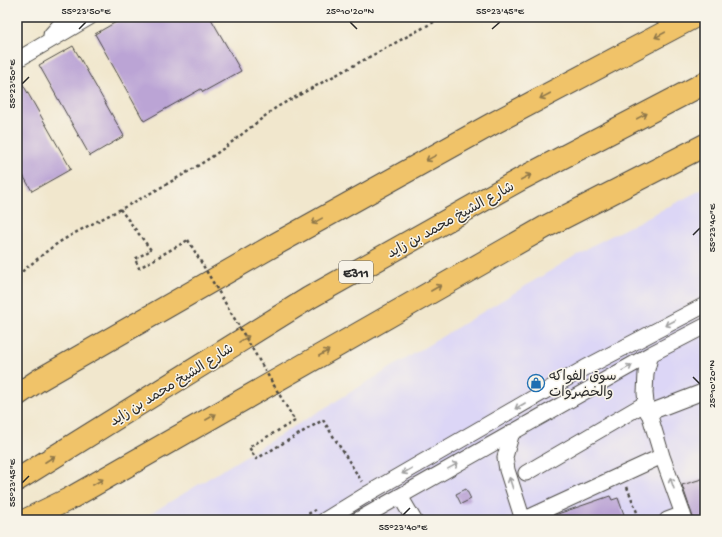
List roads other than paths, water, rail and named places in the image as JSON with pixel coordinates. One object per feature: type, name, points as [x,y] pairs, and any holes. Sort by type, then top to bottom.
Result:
[{"type":"highway","points":[[17,395],[39,380],[269,248],[492,124],[694,17]]},
{"type":"highway","name":"شارع الشيخ محمد بن زايد","points":[[17,480],[309,298],[521,179],[705,83]]},
{"type":"highway","points":[[26,520],[69,498],[547,226],[703,146]]},
{"type":"highway","points":[[17,380],[39,380]]},
{"type":"highway","points":[[42,520],[69,498]]},
{"type":"street","points":[[44,44],[67,17]]},
{"type":"street","points":[[17,60],[90,17]]},
{"type":"street","points":[[325,520],[585,368],[705,305]]},
{"type":"street","points":[[364,519],[400,496],[512,432],[651,354],[705,326]]},
{"type":"street","points":[[651,354],[646,373],[645,393],[647,408],[662,456],[684,517],[667,520]]},
{"type":"street","points":[[526,473],[647,408],[705,391]]},
{"type":"street","points":[[512,432],[505,457],[507,470],[523,520],[662,456]]},
{"type":"street","points":[[400,496],[414,520]]},
{"type":"place","name":"سوق الفواكه والخضروات","points":[[536,383]]}]
